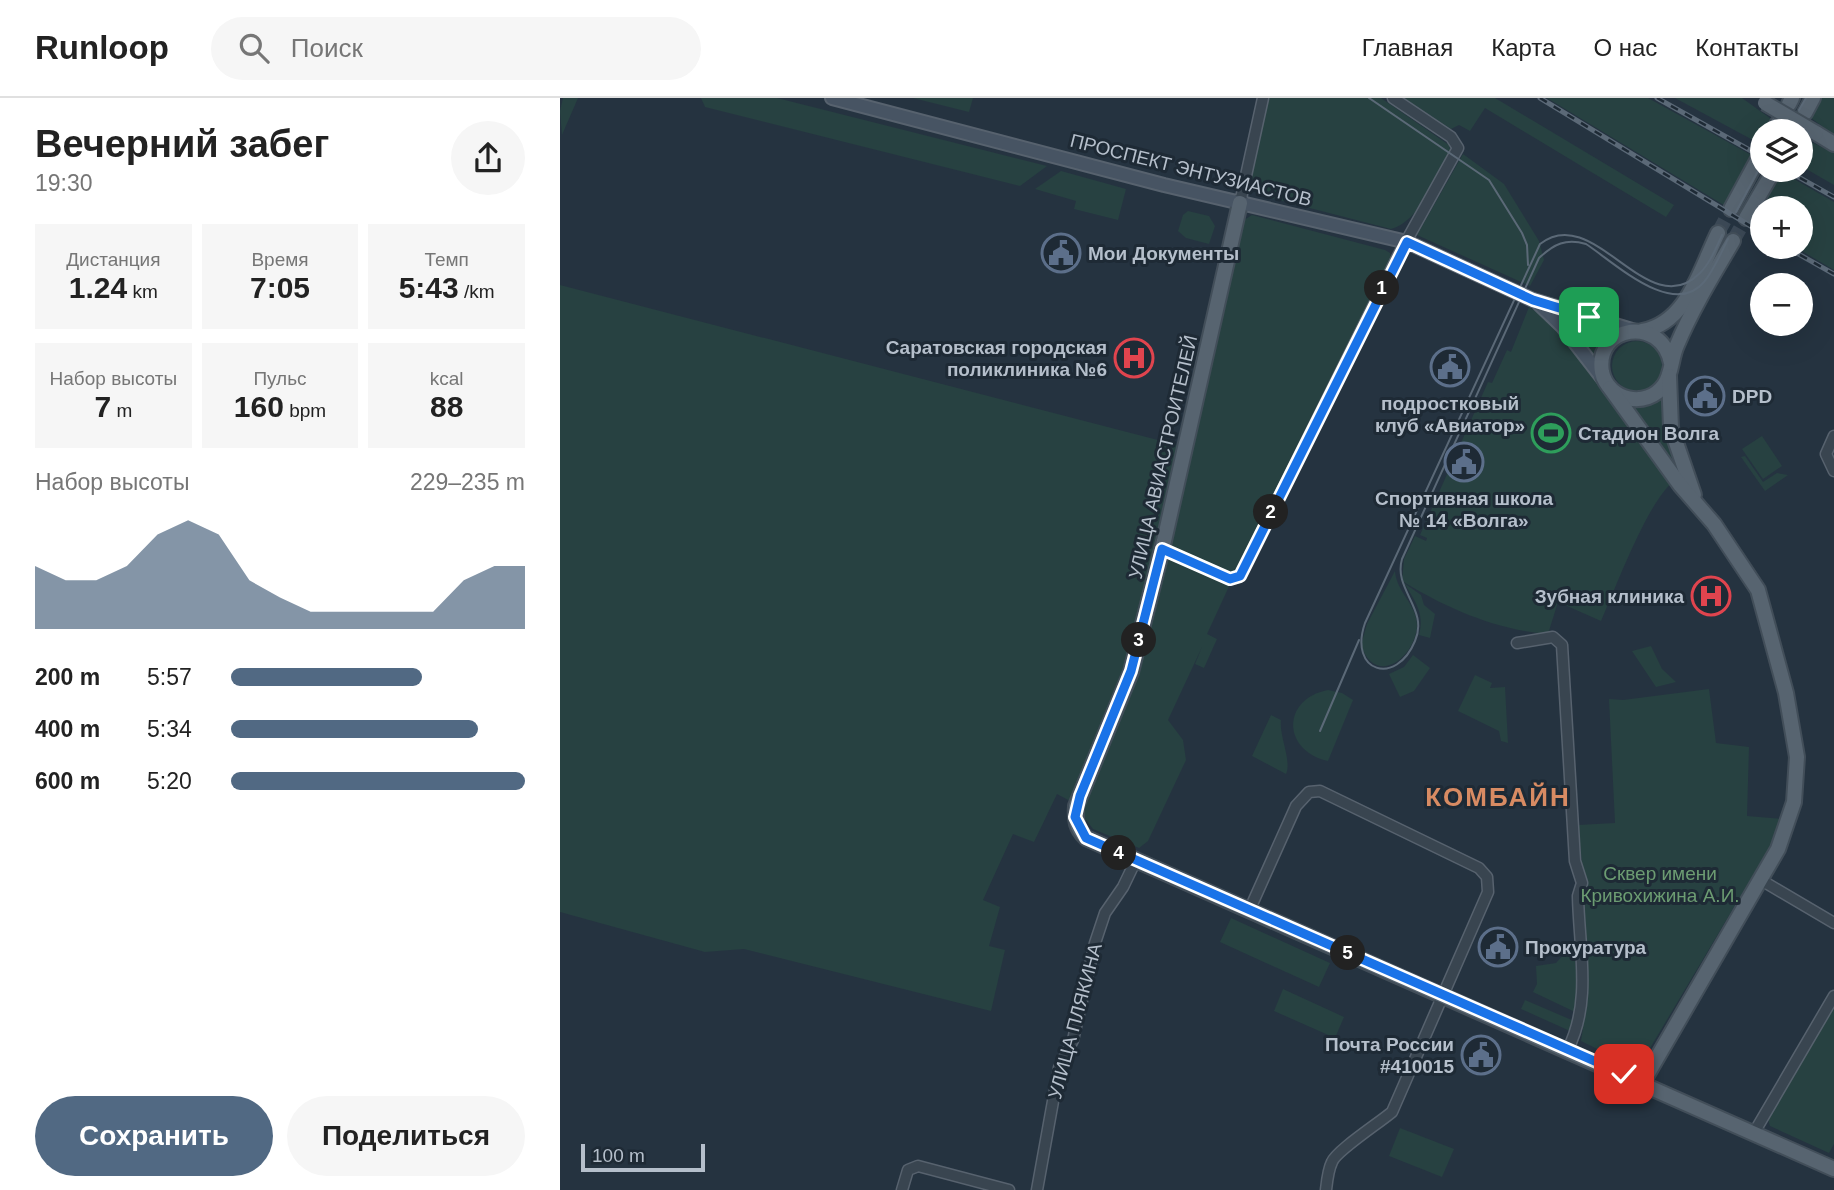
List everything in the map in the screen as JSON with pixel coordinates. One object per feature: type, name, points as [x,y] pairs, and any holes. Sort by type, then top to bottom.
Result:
[{"type":"main road","name":"ПРОСПЕКТ ЭНТУЗИАСТОВ","points":[[832,98],[1240,203],[1407,242],[1533,300],[1638,331],[1661,342],[1670,368],[1671,428],[1696,500]]},
{"type":"main road","points":[[1805,113],[1813,98]]},
{"type":"main road","points":[[1761,101],[1834,144]]},
{"type":"main road","points":[[1731,209],[1750,174]]},
{"type":"main road","points":[[1746,218],[1767,182]]},
{"type":"main road","name":"УЛИЦА АВИАСТРОИТЕЛЕЙ","points":[[1136,860],[1086,838],[1075,817],[1080,796],[1131,671],[1162,549],[1240,203]]},
{"type":"main road","points":[[1718,233],[1680,309],[1664,324],[1617,336],[1605,351],[1602,370],[1608,385],[1625,398],[1642,399],[1662,389],[1691,314],[1733,242]]},
{"type":"main road","name":"ПРОСПЕКТ ЭНТУЗИАСТОВ","points":[[1533,300],[1563,327],[1680,485],[1696,500],[1758,590],[1793,725],[1797,757],[1794,802],[1781,840],[1761,880],[1643,1082]]},
{"type":"main road","points":[[1136,860],[1755,1131],[1834,1169]]},
{"type":"street","name":"УЛИЦА АВИАСТРОИТЕЛЕЙ","points":[[1240,203],[1263,98]]},
{"type":"street","points":[[1162,549],[1230,579],[1240,576],[1407,242],[1458,148],[1451,136],[1393,98]]},
{"type":"street","points":[[1834,436],[1826,454],[1834,471]]},
{"type":"street","points":[[1517,643],[1553,637],[1562,645],[1575,861],[1581,883],[1578,896],[1583,998],[1581,1017],[1568,1049]]},
{"type":"street","points":[[1249,911],[1296,806],[1309,792],[1320,791],[1479,868],[1487,877],[1488,892],[1392,1112],[1365,1136],[1340,1151],[1332,1161],[1326,1190]]},
{"type":"street","name":"УЛИЦА ПЛЯКИНА","points":[[1037,1190],[1059,1068],[1073,1040],[1095,943],[1105,913],[1123,887],[1136,860]]},
{"type":"street","points":[[1761,880],[1834,923]]},
{"type":"street","points":[[1755,1131],[1834,996]]},
{"type":"street","points":[[902,1190],[906,1174],[912,1167],[918,1166],[1009,1190]]},
{"type":"green space","points":[[563,98],[578,98],[562,135],[560,111]]},
{"type":"green space","points":[[701,98],[777,98],[1047,166],[1020,186],[705,107]]},
{"type":"green space","points":[[913,98],[973,98],[969,112]]},
{"type":"green space","points":[[1269,98],[1381,98],[1449,145],[1451,153],[1419,208],[1401,225],[1391,229],[1256,194],[1249,182]]},
{"type":"green space","points":[[1404,98],[1495,98],[1674,205],[1666,217],[1485,108],[1470,131],[1459,125],[1451,129]]},
{"type":"green space","points":[[1547,98],[1648,98],[1750,154],[1750,166],[1727,207]]},
{"type":"green space","points":[[1675,98],[1742,98],[1771,119],[1750,119],[1750,139]]},
{"type":"green space","points":[[1816,98],[1834,98],[1834,135],[1813,119],[1807,115]]},
{"type":"green space","points":[[1813,143],[1834,153],[1834,185],[1813,173]]},
{"type":"green space","points":[[1463,154],[1504,184],[1539,241],[1544,260],[1530,286],[1417,235]]},
{"type":"green space","points":[[1061,171],[1126,189],[1118,220],[1074,209],[1076,201],[1035,189]]},
{"type":"green space","points":[[1774,182],[1799,182],[1834,202],[1834,270],[1813,258],[1813,196],[1766,196]]},
{"type":"green space","points":[[1188,211],[1209,216],[1215,226],[1209,244],[1186,238],[1178,231],[1183,215]]},
{"type":"green space","points":[[1252,215],[1385,250],[1390,253],[1392,263],[1237,573],[1233,576],[1174,552],[1169,547],[1241,222]]},
{"type":"green space","points":[[560,285],[1181,446],[1120,688],[1070,801],[1057,794],[1034,842],[1013,834],[983,900],[1000,907],[989,946],[1005,950],[991,1011],[744,949],[705,952],[560,912]]},
{"type":"green space","name":"Стадион Волга","points":[[1529,307],[1549,322],[1587,363],[1673,482],[1643,526],[1601,621],[1558,602],[1548,634],[1491,623],[1436,600],[1402,581],[1404,559],[1415,536],[1426,541],[1427,538],[1420,535],[1488,382],[1492,383],[1507,350],[1511,352]]},
{"type":"green space","points":[[1566,320],[1609,337],[1597,363]]},
{"type":"green space","points":[[1637,341],[1655,348],[1662,366],[1655,384],[1637,391],[1619,384],[1612,366],[1619,348]]},
{"type":"green space","points":[[1663,397],[1683,481],[1629,407],[1651,405]]},
{"type":"green space","points":[[1762,436],[1782,466],[1763,479],[1742,449]]},
{"type":"green space","points":[[1745,456],[1763,482],[1777,473],[1788,475],[1765,491],[1741,457]]},
{"type":"green space","points":[[1168,556],[1231,582],[1207,634],[1217,639],[1204,668],[1195,664],[1202,647],[1168,720],[1183,740],[1186,760],[1148,841],[1139,848],[1093,829],[1083,816],[1084,807],[1131,694]]},
{"type":"green space","points":[[1395,571],[1399,586],[1414,612],[1417,627],[1414,639],[1402,658],[1384,666],[1367,658],[1361,645],[1367,624]]},
{"type":"green space","points":[[1404,583],[1421,595],[1424,605],[1435,614],[1430,638],[1419,635],[1420,614]]},
{"type":"green space","points":[[1651,646],[1662,669],[1676,682],[1656,687],[1632,651]]},
{"type":"green space","points":[[1413,655],[1430,668],[1414,691],[1400,697],[1389,674],[1404,667]]},
{"type":"green space","points":[[1475,675],[1492,683],[1490,688],[1505,687],[1508,743],[1501,741],[1499,731],[1458,711]]},
{"type":"green space","name":"Сквер имени Кривохижина А.И.","points":[[1709,689],[1716,743],[1749,747],[1747,816],[1783,819],[1771,845],[1643,1060],[1632,1066],[1581,1041],[1587,1002],[1580,896],[1585,891],[1578,825],[1615,823],[1609,699],[1623,700]]},
{"type":"green space","points":[[1328,690],[1342,693],[1353,700],[1328,761],[1302,747],[1295,737],[1293,725],[1295,714],[1302,703],[1313,695]]},
{"type":"green space","points":[[1271,715],[1281,720],[1287,762],[1286,774],[1252,756]]},
{"type":"green space","points":[[1231,918],[1330,963],[1319,987],[1220,942]]},
{"type":"green space","points":[[1565,944],[1570,945],[1570,956],[1575,957],[1578,1000],[1575,1012],[1533,992],[1537,984],[1536,966],[1556,963],[1565,953]]},
{"type":"green space","points":[[1283,989],[1344,1017],[1335,1038],[1274,1011]]},
{"type":"green space","points":[[1525,1000],[1574,1021],[1570,1031],[1521,1009]]},
{"type":"green space","points":[[1834,1004],[1834,1144],[1829,1153],[1770,1126],[1767,1116]]},
{"type":"green space","points":[[1400,1128],[1454,1149],[1442,1177],[1389,1156]]},
{"type":"tunnel","points":[[1718,233],[1731,209]]},
{"type":"tunnel","points":[[1733,241],[1746,218]]},
{"type":"tram line","points":[[1369,98],[1489,180],[1522,233],[1527,245],[1528,265]]},
{"type":"tram line","points":[[1799,110],[1806,98]]},
{"type":"tram line","points":[[1736,212],[1752,182]]},
{"type":"tram line","points":[[1722,235],[1704,269],[1680,285],[1661,285],[1641,276],[1601,248],[1580,238],[1560,235],[1540,244],[1365,623],[1361,640],[1368,662],[1376,668],[1397,664],[1407,655],[1415,641],[1418,619],[1402,580],[1402,559],[1539,258],[1561,244],[1586,244],[1644,284],[1677,294],[1691,292],[1704,282],[1728,239]]},
{"type":"tram line","points":[[1320,731],[1359,640]]},
{"type":"railway","points":[[1540,98],[1750,226]]},
{"type":"railway","points":[[1657,98],[1750,150]]},
{"type":"railway","points":[[1807,182],[1834,197]]},
{"type":"railway","points":[[1807,259],[1834,274]]},
{"type":"place","name":"Мои Документы","points":[[1061,253]]},
{"type":"place","name":"Саратовская городская поликлиника №6","points":[[1134,358]]},
{"type":"place","name":"подростковый клуб «Авиатор»","points":[[1450,367]]},
{"type":"place","name":"DPD","points":[[1705,396]]},
{"type":"place","name":"Стадион Волга","points":[[1551,433]]},
{"type":"place","name":"Спортивная школа № 14 «Волга»","points":[[1464,462]]},
{"type":"place","name":"Зубная клиника","points":[[1711,596]]},
{"type":"place","name":"Прокуратура","points":[[1498,947]]},
{"type":"place","name":"Почта России #410015","points":[[1481,1055]]},
{"type":"district","name":"КОМБАЙН","points":[[1498,797]]},
{"type":"route","points":[[1589,317],[1533,300],[1407,242],[1240,576],[1230,579],[1162,549],[1125,690],[1076,806],[1075,817],[1080,832],[1086,838],[1624,1074]]}]
